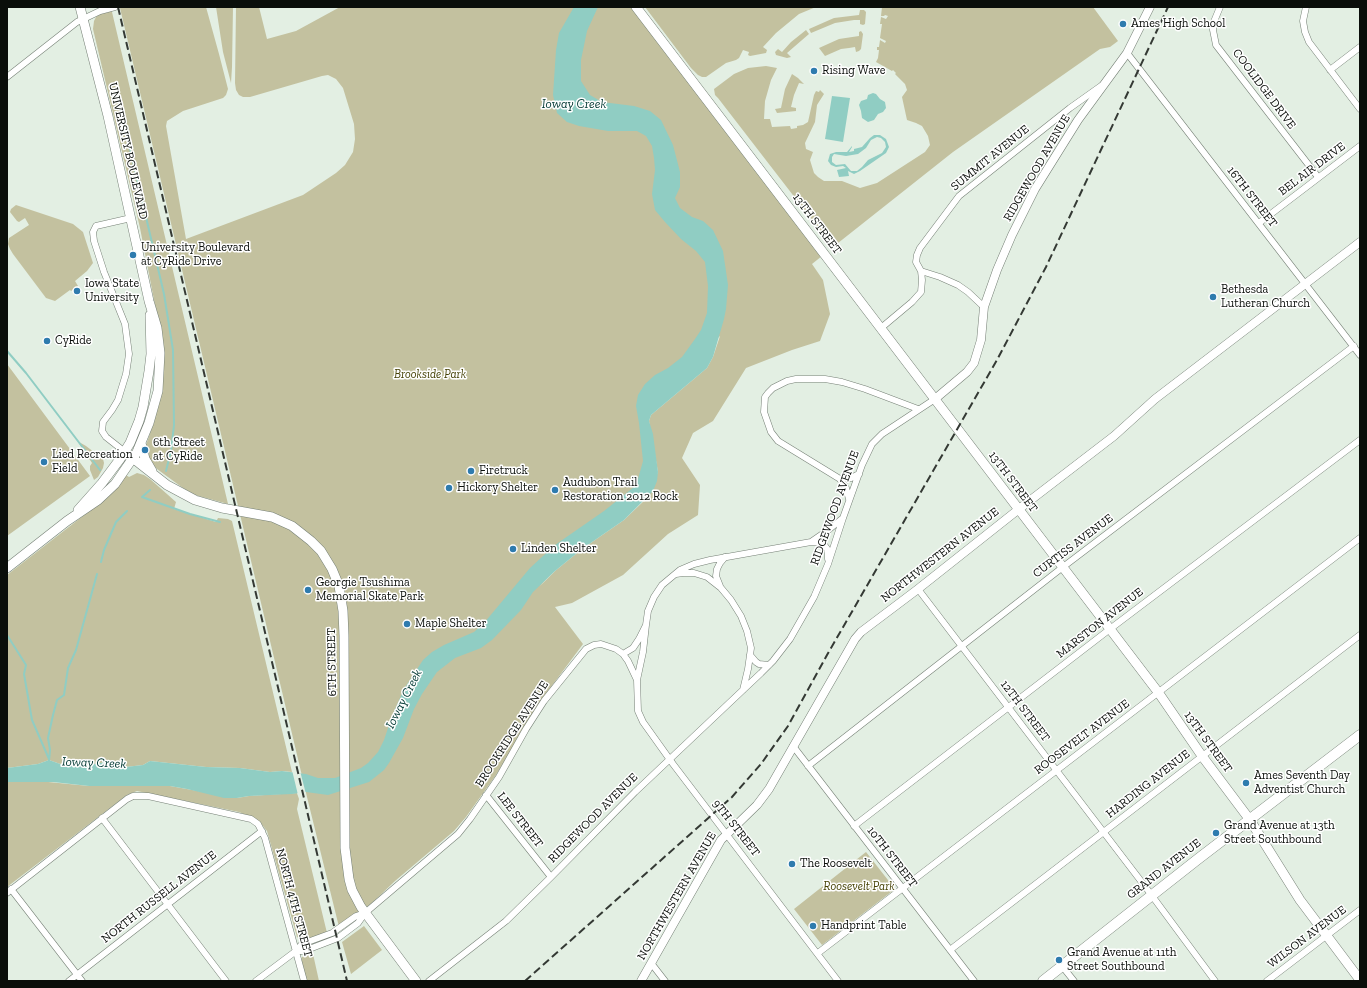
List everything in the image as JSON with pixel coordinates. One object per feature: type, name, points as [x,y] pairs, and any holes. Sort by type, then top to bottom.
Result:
[{"type":"main road","name":"UNIVERSITY BOULEVARD","points":[[7,568],[108,491],[133,459],[141,443],[156,402],[160,373],[159,341],[108,116],[80,7]]},
{"type":"main road","name":"13TH STREET","points":[[636,7],[1158,692],[1202,756],[1250,820],[1295,892],[1360,980]]},
{"type":"main road","name":"UNIVERSITY BOULEVARD","points":[[67,521],[102,483],[125,452],[139,421],[146,393],[151,354],[149,301]]},
{"type":"main road","points":[[141,443],[144,459],[157,477]]},
{"type":"main road","name":"6TH STREET","points":[[125,452],[157,477],[181,493],[195,500],[222,508],[258,514],[282,521],[302,533],[321,551],[334,574],[341,597],[344,636],[347,868],[352,890],[365,913],[416,981]]},
{"type":"main road","name":"GRAND AVENUE","points":[[1043,981],[1152,895],[1360,736]]},
{"type":"street","points":[[7,76],[83,18],[115,7]]},
{"type":"street","name":"RIDGEWOOD AVENUE","points":[[429,981],[506,921],[635,792],[769,665],[790,639],[803,619],[828,564],[842,518],[872,444],[882,434],[935,399],[967,372],[974,363],[980,340],[984,307],[997,270],[1012,235],[1036,189],[1078,120],[1127,53],[1150,7]]},
{"type":"street","name":"COOLIDGE DRIVE","points":[[1220,7],[1213,24],[1216,44],[1318,177]]},
{"type":"street","points":[[1306,7],[1303,21],[1309,42],[1360,109]]},
{"type":"street","points":[[1330,70],[1360,47]]},
{"type":"street","name":"16TH STREET","points":[[1127,53],[1360,355]]},
{"type":"street","name":"SUMMIT AVENUE","points":[[921,271],[916,262],[916,255],[959,196],[1070,108],[1106,82]]},
{"type":"street","name":"BEL AIR DRIVE","points":[[1258,223],[1360,146]]},
{"type":"street","points":[[125,452],[106,437],[102,430],[103,422],[118,400],[126,374],[129,354],[125,324],[100,260],[94,241],[93,232],[96,226],[131,218]]},
{"type":"street","name":"NORTHWESTERN AVENUE","points":[[640,981],[721,840],[757,805],[769,789],[854,639],[1018,509],[1114,436],[1156,399],[1360,242]]},
{"type":"street","points":[[881,328],[912,302],[921,292],[921,271],[958,285],[984,307]]},
{"type":"street","name":"CURTISS AVENUE","points":[[808,766],[1063,567],[1354,346]]},
{"type":"street","points":[[849,500],[846,488],[840,480],[784,446],[771,432],[764,412],[764,397],[773,388],[787,381],[796,379],[831,380],[866,389],[918,409]]},
{"type":"street","name":"MARSTON AVENUE","points":[[854,826],[1110,629],[1360,440]]},
{"type":"street","points":[[840,480],[851,478],[859,474]]},
{"type":"street","points":[[811,542],[842,518]]},
{"type":"street","name":"ROOSEVELT AVENUE","points":[[818,953],[1360,538]]},
{"type":"street","points":[[622,654],[633,648],[639,639],[646,625],[648,612],[654,597],[662,584],[680,570],[694,564],[725,557],[811,542],[822,543],[825,546],[828,550],[828,564]]},
{"type":"street","points":[[721,588],[716,576],[720,562],[725,557]]},
{"type":"street","points":[[673,575],[694,573],[707,577],[721,588],[741,616],[747,631],[751,648],[743,690]]},
{"type":"street","name":"12TH STREET","points":[[918,589],[1152,895],[1215,981]]},
{"type":"street","name":"9TH STREET","points":[[646,625],[643,652],[637,680],[638,711],[643,722],[669,760],[838,981]]},
{"type":"street","name":"HARDING AVENUE","points":[[950,950],[1360,635]]},
{"type":"street","name":"BROOKRIDGE AVENUE","points":[[296,951],[304,951],[338,938],[358,923],[365,913],[458,834],[499,777],[554,687],[586,649],[594,645],[601,644],[622,654]]},
{"type":"street","name":"9TH STREET","points":[[622,654],[634,671],[637,680]]},
{"type":"street","points":[[750,655],[756,662],[769,665]]},
{"type":"street","name":"10TH STREET","points":[[793,746],[974,981]]},
{"type":"street","points":[[82,981],[9,891],[127,799],[139,795],[251,819],[258,824],[262,831]]},
{"type":"street","name":"LEE STREET","points":[[486,795],[551,877]]},
{"type":"street","points":[[102,818],[226,981]]},
{"type":"street","name":"NORTH RUSSELL AVENUE","points":[[69,981],[262,831]]},
{"type":"street","name":"NORTH 4TH STREET","points":[[262,831],[304,981]]},
{"type":"street","name":"WILSON AVENUE","points":[[1267,981],[1360,910]]},
{"type":"street","points":[[256,981],[296,951],[302,944],[332,933],[356,916],[365,913]]},
{"type":"street","points":[[651,963],[665,981]]},
{"type":"street","points":[[1062,966],[1074,981]]},
{"type":"green space","name":"Brookside Park","points":[[206,7],[228,89],[226,95],[223,98],[183,111],[167,121],[166,126],[186,239],[303,195],[336,173],[345,165],[353,152],[355,139],[354,124],[343,88],[336,79],[328,75],[250,97],[243,97],[239,95],[236,90],[235,83],[236,7],[259,7],[267,39],[296,31],[340,7],[631,7],[703,98],[822,256],[812,264],[823,280],[830,314],[820,341],[746,368],[713,421],[693,433],[682,458],[700,485],[698,515],[668,534],[623,575],[572,603],[555,607],[583,644],[542,699],[496,775],[454,831],[395,881],[372,903],[339,927],[307,797],[120,8]],"holes":[[[720,336],[713,357],[707,368],[651,415],[649,421],[658,472],[648,497],[624,520],[582,549],[555,571],[540,586],[580,540],[650,482],[645,404]]]},
{"type":"green space","points":[[216,7],[233,7],[231,83],[223,52]]},
{"type":"green space","points":[[645,7],[816,7],[799,14],[776,33],[763,47],[767,50],[766,53],[750,56],[748,55],[749,52],[743,50],[739,58],[736,60],[726,63],[706,77],[702,77],[691,68]]},
{"type":"green space","points":[[882,7],[1093,7],[1118,41],[1110,47],[1100,49],[953,152],[833,247],[715,95],[714,89],[734,74],[748,68],[766,66],[777,68],[771,80],[765,101],[764,119],[770,119],[772,127],[790,126],[791,129],[797,128],[797,126],[808,122],[814,95],[816,91],[819,92],[820,90],[824,94],[817,105],[815,122],[805,143],[806,149],[813,152],[810,160],[814,173],[824,181],[842,181],[860,188],[877,183],[925,152],[930,145],[928,136],[922,126],[907,120],[902,97],[907,90],[905,84],[893,70],[892,71],[876,62],[879,50],[877,50],[877,47],[879,47],[880,40],[885,43],[886,41],[880,38],[882,24],[880,24],[881,17],[886,19],[888,16],[881,16]]},
{"type":"green space","points":[[860,10],[864,10],[866,12],[865,24],[863,25],[860,24],[860,20],[854,20],[835,23],[811,33],[809,29],[834,18],[859,15]]},
{"type":"green space","points":[[112,11],[228,504],[195,495],[183,488],[157,469],[149,461],[148,451],[145,450],[154,422],[163,346],[140,228],[93,29],[96,17],[100,14]]},
{"type":"green space","points":[[806,30],[809,34],[787,53],[791,57],[787,58],[776,55],[775,52],[778,49],[782,52],[791,42]]},
{"type":"green space","points":[[861,31],[863,34],[861,49],[859,51],[856,52],[855,47],[841,49],[825,56],[819,48],[839,39],[859,36],[859,32]]},
{"type":"green space","points":[[792,74],[804,84],[799,83],[794,95],[791,107],[796,108],[796,111],[777,113],[775,109],[781,108],[785,89]]},
{"type":"green space","points":[[16,205],[73,224],[83,232],[93,263],[87,271],[75,281],[78,286],[55,301],[46,298],[10,249],[8,244],[9,238],[29,225],[25,218],[19,222],[10,212]]},
{"type":"green space","name":"Lied Recreation Field","points":[[7,364],[90,476],[7,536]]},
{"type":"green space","points":[[78,442],[103,459],[103,468],[98,477],[94,480],[90,470],[92,463]]},
{"type":"green space","points":[[137,473],[150,479],[176,502],[174,509],[216,522],[218,518],[232,521],[292,772],[270,772],[240,768],[206,767],[150,761],[143,765],[117,768],[106,762],[84,766],[63,765],[49,760],[38,764],[7,768],[7,575],[101,502],[126,475],[129,477]]},
{"type":"green space","points":[[38,781],[89,786],[170,786],[237,798],[297,793],[299,799],[297,809],[327,933],[303,941],[297,937],[267,831],[259,821],[239,812],[137,791],[127,795],[7,887],[7,782]]},
{"type":"green space","name":"Roosevelt Park","points":[[866,852],[895,889],[822,945],[794,909]]},
{"type":"green space","points":[[364,926],[382,950],[351,974],[342,942]]},
{"type":"green space","points":[[313,954],[319,981],[306,981],[301,962],[302,957]]},
{"type":"water","name":"Ioway Creek","points":[[574,7],[598,7],[587,31],[581,60],[581,81],[590,95],[602,102],[634,106],[650,111],[661,120],[673,145],[680,172],[680,187],[675,198],[680,208],[692,217],[703,221],[713,230],[723,251],[728,285],[726,309],[713,357],[707,368],[651,415],[649,421],[653,434],[658,472],[657,481],[653,491],[624,520],[582,549],[555,571],[533,592],[521,610],[492,640],[481,648],[455,658],[437,672],[414,709],[403,738],[389,763],[384,770],[369,782],[328,795],[306,792],[224,798],[170,786],[89,786],[53,782],[7,782],[7,768],[38,764],[49,760],[63,765],[84,766],[106,762],[117,768],[143,765],[150,761],[206,767],[240,768],[270,772],[282,771],[306,774],[318,778],[335,778],[361,768],[378,752],[404,689],[423,660],[432,652],[444,645],[474,632],[484,623],[530,568],[555,545],[604,511],[634,487],[643,461],[636,406],[638,395],[645,384],[655,375],[668,368],[682,357],[701,330],[707,313],[708,286],[705,262],[696,251],[681,239],[655,210],[652,194],[655,170],[654,158],[652,146],[646,136],[637,131],[608,131],[579,126],[567,122],[557,113],[553,95],[556,50],[559,33]]},
{"type":"water","points":[[873,93],[885,102],[886,108],[883,112],[878,114],[874,120],[868,122],[862,118],[859,105],[861,101],[867,99],[868,95]]},
{"type":"water","points":[[832,96],[850,98],[843,142],[825,139]]},
{"type":"water","points":[[874,135],[880,135],[886,139],[889,147],[886,153],[860,171],[854,174],[848,171],[849,176],[839,177],[837,170],[846,168],[843,166],[836,167],[831,165],[828,161],[830,154],[836,152],[847,152],[852,146],[849,152],[854,151],[854,149],[862,147]],"holes":[[[877,137],[881,138],[885,142],[886,147],[882,153],[868,160],[857,171],[851,171],[845,164],[836,165],[832,162],[832,157],[834,154],[846,156],[858,154],[866,148],[871,140]]]},
{"type":"pier","points":[[292,770],[300,771],[306,794],[298,795]]},
{"type":"waterway","points":[[116,89],[164,294],[173,350],[174,425],[171,451],[166,471]]},
{"type":"waterway","points":[[7,351],[26,373],[100,470]]},
{"type":"waterway","points":[[150,490],[142,497],[190,514],[220,522]]},
{"type":"waterway","points":[[101,562],[104,550],[116,522],[127,511]]},
{"type":"waterway","points":[[49,761],[50,750],[48,738],[53,715],[57,700],[64,695],[68,668],[76,650],[97,574]]},
{"type":"waterway","points":[[7,635],[26,665],[24,674],[32,720],[49,759]]},
{"type":"railway","points":[[118,7],[347,981]]},
{"type":"railway","points":[[525,981],[732,797],[761,764],[788,726],[827,655],[997,360],[1046,267],[1168,7]]},
{"type":"place","name":"Ames High School","points":[[1123,24]]},
{"type":"place","name":"Rising Wave","points":[[814,71]]},
{"type":"place","name":"University Boulevard at CyRide Drive","points":[[133,255]]},
{"type":"place","name":"Iowa State University","points":[[77,291]]},
{"type":"place","name":"Bethesda Lutheran Church","points":[[1213,297]]},
{"type":"place","name":"CyRide","points":[[47,341]]},
{"type":"place","name":"6th Street at CyRide","points":[[145,450]]},
{"type":"place","name":"Lied Recreation Field","points":[[44,462]]},
{"type":"place","name":"Firetruck","points":[[471,471]]},
{"type":"place","name":"Hickory Shelter","points":[[449,488]]},
{"type":"place","name":"Audubon Trail Restoration 2012 Rock","points":[[555,490]]},
{"type":"place","name":"Linden Shelter","points":[[513,549]]},
{"type":"place","name":"Georgie Tsushima Memorial Skate Park","points":[[308,590]]},
{"type":"place","name":"Maple Shelter","points":[[407,624]]},
{"type":"place","name":"Ames Seventh Day Adventist Church","points":[[1246,783]]},
{"type":"place","name":"Grand Avenue at 13th Street Southbound","points":[[1216,833]]},
{"type":"place","name":"The Roosevelt","points":[[792,864]]},
{"type":"place","name":"Handprint Table","points":[[813,926]]},
{"type":"place","name":"Grand Avenue at 11th Street Southbound","points":[[1059,960]]}]
